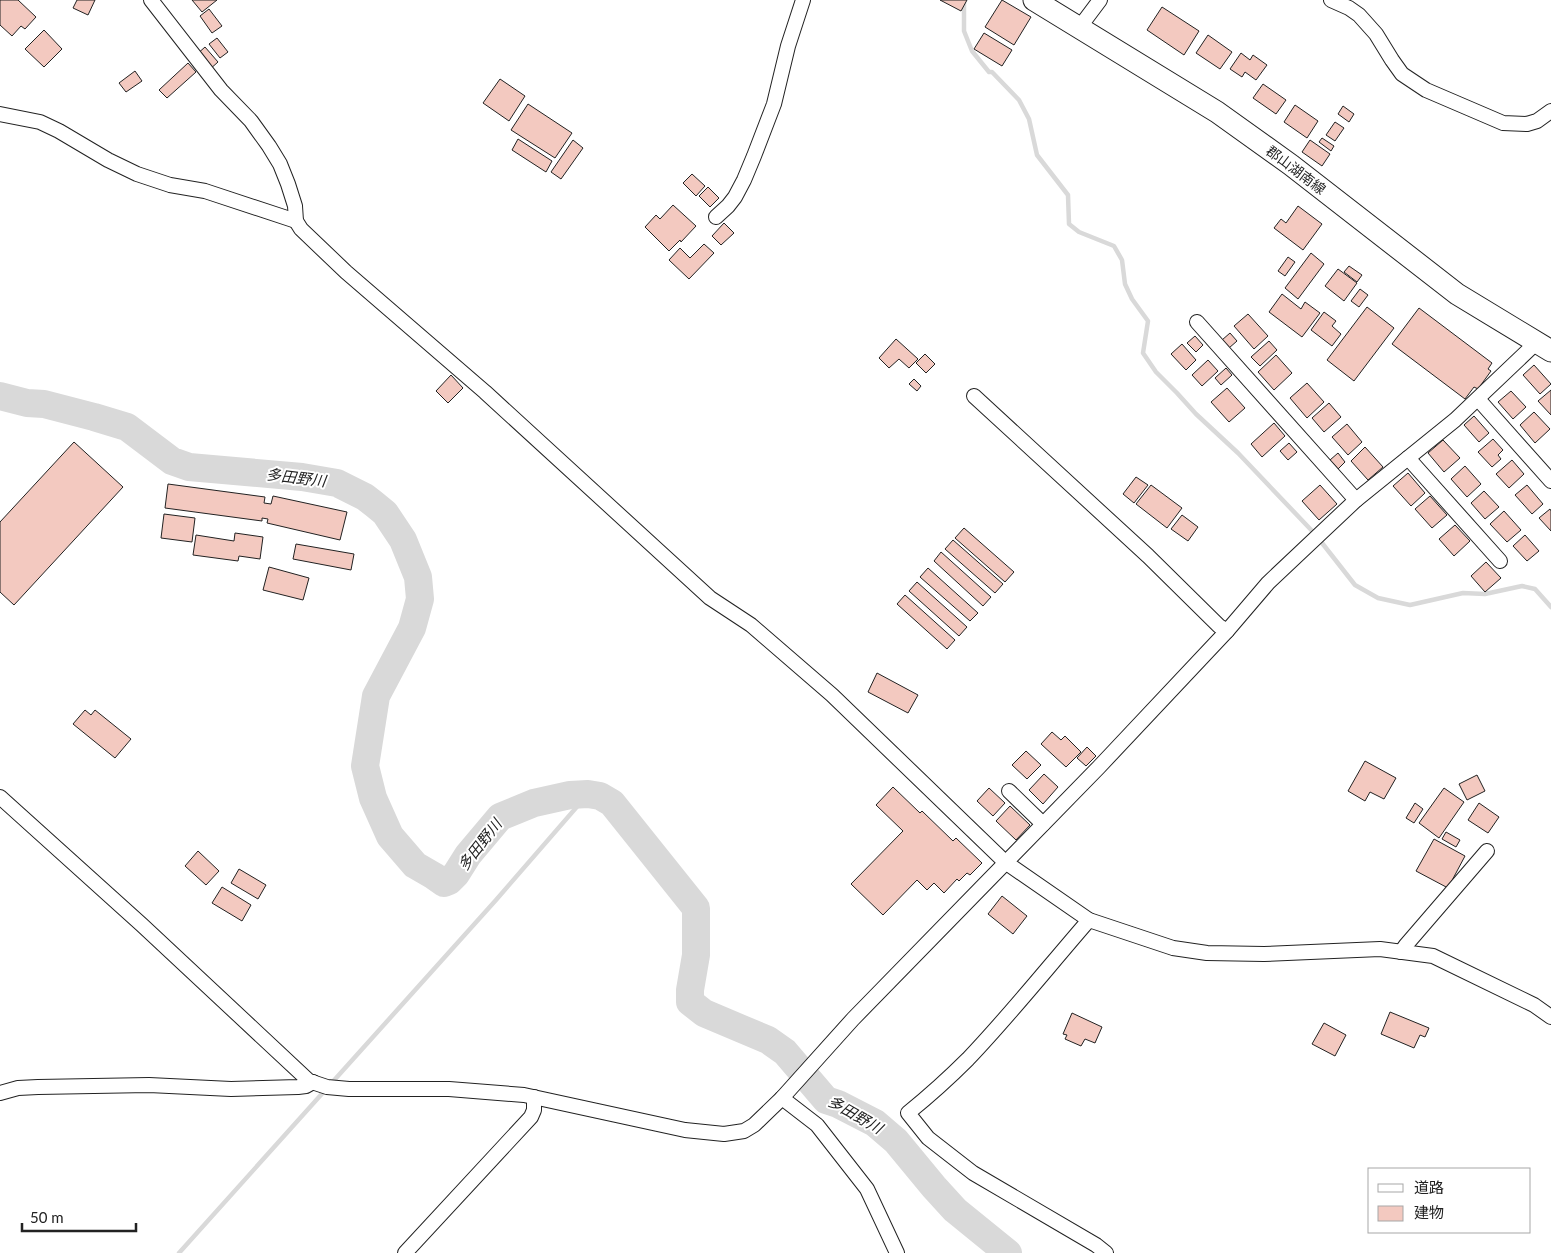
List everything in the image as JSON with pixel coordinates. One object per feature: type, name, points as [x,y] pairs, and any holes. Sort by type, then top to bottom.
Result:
[{"type":"main road","name":"郡山湖南線","points":[[1034,0],[1217,112],[1291,165],[1457,294],[1543,347]]},
{"type":"street","points":[[151,0],[221,90],[251,121],[269,146],[280,164],[288,184],[295,206],[296,221],[301,229],[346,272],[485,392],[710,598],[751,625],[832,695],[1005,862],[1089,920],[1172,948],[1207,953],[1264,954],[1380,949],[1432,956],[1534,1005],[1551,1016]]},
{"type":"street","points":[[716,217],[735,197],[754,156],[774,104],[788,46],[803,0]]},
{"type":"street","points":[[1079,28],[1100,0]]},
{"type":"street","points":[[1334,1],[1359,15],[1376,34],[1402,74],[1426,90],[1503,123],[1527,124],[1537,121],[1551,110]]},
{"type":"street","points":[[0,114],[40,122],[137,174],[170,185],[205,191],[296,221]]},
{"type":"street","points":[[1197,322],[1356,500]]},
{"type":"street","points":[[0,797],[142,924],[309,1081],[328,1087],[349,1089],[449,1088],[534,1097],[685,1130],[724,1134],[744,1131],[782,1098],[854,1020],[1226,631],[1268,583],[1356,500],[1543,347]]},
{"type":"street","points":[[974,396],[1148,556],[1226,631]]},
{"type":"street","points":[[1478,399],[1551,481]]},
{"type":"street","points":[[1408,458],[1500,562]]},
{"type":"street","points":[[1009,791],[1043,824]]},
{"type":"street","points":[[1401,952],[1487,851]]},
{"type":"street","points":[[1089,920],[968,1059],[908,1113],[928,1138],[973,1173],[1096,1245],[1106,1253]]},
{"type":"street","points":[[0,1093],[18,1088],[149,1085],[231,1089],[290,1088],[306,1086],[313,1082]]},
{"type":"street","points":[[405,1253],[531,1116],[534,1110],[534,1097]]},
{"type":"street","points":[[782,1098],[817,1125],[867,1189],[897,1253]]},
{"type":"building","points":[[0,0],[18,0],[36,17],[25,29],[21,26],[12,36],[0,25]]},
{"type":"building","points":[[77,0],[95,0],[88,15],[73,8]]},
{"type":"building","points":[[192,0],[217,0],[202,12]]},
{"type":"building","points":[[940,0],[967,0],[961,11]]},
{"type":"building","points":[[1002,0],[1031,17],[1014,45],[985,27]]},
{"type":"building","points":[[1162,7],[1199,31],[1184,55],[1147,30]]},
{"type":"building","points":[[209,9],[222,26],[212,33],[200,16]]},
{"type":"building","points":[[44,30],[62,49],[44,67],[25,49]]},
{"type":"building","points":[[984,33],[1012,50],[1002,66],[974,49]]},
{"type":"building","points":[[1208,35],[1232,52],[1220,69],[1196,53]]},
{"type":"building","points":[[217,38],[228,52],[220,58],[209,44]]},
{"type":"building","points":[[205,47],[218,62],[209,70],[196,55]]},
{"type":"building","points":[[1241,53],[1250,60],[1253,55],[1267,65],[1256,80],[1245,72],[1242,77],[1230,69]]},
{"type":"building","points":[[188,63],[196,72],[167,98],[159,90]]},
{"type":"building","points":[[135,71],[142,81],[126,92],[119,83]]},
{"type":"building","points":[[500,79],[525,96],[509,121],[483,103]]},
{"type":"building","points":[[1263,84],[1286,100],[1276,114],[1253,98]]},
{"type":"building","points":[[528,104],[572,133],[555,158],[511,130]]},
{"type":"building","points":[[1295,105],[1318,121],[1307,138],[1284,122]]},
{"type":"building","points":[[1343,106],[1354,114],[1349,122],[1338,114]]},
{"type":"building","points":[[1335,122],[1344,128],[1335,141],[1326,135]]},
{"type":"building","points":[[1322,138],[1334,146],[1331,151],[1319,142]]},
{"type":"building","points":[[518,139],[552,161],[546,172],[512,150]]},
{"type":"building","points":[[573,140],[583,148],[561,179],[551,172]]},
{"type":"building","points":[[1310,140],[1330,154],[1322,166],[1302,152]]},
{"type":"building","points":[[692,174],[705,186],[696,196],[683,183]]},
{"type":"building","points":[[708,187],[719,198],[710,207],[699,196]]},
{"type":"building","points":[[673,205],[696,226],[681,242],[680,240],[669,251],[645,227],[656,215],[660,219]]},
{"type":"building","points":[[1298,206],[1322,224],[1303,250],[1274,228],[1281,219],[1286,223]]},
{"type":"building","points":[[724,223],[734,233],[721,245],[712,236]]},
{"type":"building","points":[[704,244],[714,253],[689,279],[669,260],[680,248],[690,258]]},
{"type":"building","points":[[1311,253],[1324,264],[1298,299],[1285,288]]},
{"type":"building","points":[[1288,257],[1295,262],[1285,276],[1278,271]]},
{"type":"building","points":[[1349,266],[1362,275],[1357,282],[1344,272]]},
{"type":"building","points":[[1338,269],[1357,283],[1344,301],[1325,286]]},
{"type":"building","points":[[1360,289],[1368,295],[1359,307],[1351,301]]},
{"type":"building","points":[[1282,294],[1301,309],[1305,302],[1320,313],[1302,337],[1269,312]]},
{"type":"building","points":[[1367,307],[1394,328],[1354,381],[1327,360]]},
{"type":"building","points":[[1419,308],[1492,363],[1488,369],[1491,371],[1478,389],[1474,387],[1465,399],[1392,344]]},
{"type":"building","points":[[1324,312],[1336,321],[1332,326],[1341,334],[1332,346],[1311,330]]},
{"type":"building","points":[[1248,314],[1268,336],[1254,349],[1234,326]]},
{"type":"building","points":[[1230,333],[1237,341],[1229,348],[1222,340]]},
{"type":"building","points":[[1195,336],[1203,345],[1196,352],[1187,343]]},
{"type":"building","points":[[896,339],[918,359],[909,368],[899,359],[889,368],[879,358]]},
{"type":"building","points":[[1269,341],[1277,350],[1260,366],[1251,357]]},
{"type":"building","points":[[1182,344],[1196,360],[1186,370],[1171,354]]},
{"type":"building","points":[[925,354],[935,364],[926,373],[916,363]]},
{"type":"building","points":[[1276,355],[1292,373],[1274,390],[1258,372]]},
{"type":"building","points":[[1208,360],[1218,371],[1202,386],[1192,375]]},
{"type":"building","points":[[1534,365],[1551,384],[1540,394],[1523,375]]},
{"type":"building","points":[[1226,368],[1232,375],[1221,385],[1215,378]]},
{"type":"building","points":[[451,375],[463,388],[448,403],[436,391]]},
{"type":"building","points":[[914,379],[921,386],[917,391],[909,384]]},
{"type":"building","points":[[1307,383],[1324,402],[1307,418],[1290,398]]},
{"type":"building","points":[[1227,388],[1245,408],[1229,422],[1211,402]]},
{"type":"building","points":[[1551,390],[1551,415],[1538,401]]},
{"type":"building","points":[[1511,391],[1526,407],[1513,419],[1498,402]]},
{"type":"building","points":[[1329,403],[1341,417],[1324,432],[1312,418]]},
{"type":"building","points":[[1534,412],[1550,429],[1535,443],[1520,425]]},
{"type":"building","points":[[1474,416],[1489,433],[1479,442],[1464,425]]},
{"type":"building","points":[[1274,423],[1285,436],[1262,457],[1251,444]]},
{"type":"building","points":[[1347,424],[1362,442],[1348,455],[1332,437]]},
{"type":"building","points":[[1493,439],[1503,450],[1498,455],[1501,459],[1492,467],[1478,452]]},
{"type":"building","points":[[1443,440],[1460,458],[1444,472],[1428,453]]},
{"type":"building","points":[[74,442],[123,487],[14,605],[0,592],[0,522]]},
{"type":"building","points":[[1289,443],[1297,452],[1288,460],[1280,451]]},
{"type":"building","points":[[1365,447],[1383,467],[1368,480],[1351,461]]},
{"type":"building","points":[[1338,453],[1345,462],[1338,469],[1330,460]]},
{"type":"building","points":[[1512,460],[1524,474],[1509,488],[1496,474]]},
{"type":"building","points":[[1465,466],[1481,484],[1467,497],[1451,479]]},
{"type":"building","points":[[1408,473],[1425,493],[1411,506],[1393,486]]},
{"type":"building","points":[[1136,477],[1148,485],[1134,503],[1123,494]]},
{"type":"building","points":[[168,484],[265,497],[264,503],[271,504],[273,496],[347,512],[340,540],[267,523],[268,519],[262,518],[262,521],[165,508]]},
{"type":"building","points":[[1151,485],[1182,508],[1167,528],[1136,504]]},
{"type":"building","points":[[1320,485],[1337,504],[1319,520],[1302,501]]},
{"type":"building","points":[[1527,485],[1543,504],[1532,514],[1515,495]]},
{"type":"building","points":[[1484,491],[1499,507],[1485,519],[1471,503]]},
{"type":"building","points":[[1430,496],[1447,515],[1432,528],[1415,509]]},
{"type":"building","points":[[1550,509],[1551,511],[1551,531],[1539,518]]},
{"type":"building","points":[[1504,511],[1521,530],[1507,542],[1490,524]]},
{"type":"building","points":[[164,514],[195,518],[192,542],[161,538]]},
{"type":"building","points":[[1182,515],[1198,527],[1188,541],[1171,529]]},
{"type":"building","points":[[1455,525],[1470,541],[1454,556],[1439,539]]},
{"type":"building","points":[[964,528],[1014,572],[1005,582],[955,538]]},
{"type":"building","points":[[235,533],[263,537],[260,559],[239,556],[238,561],[193,555],[196,535],[234,541]]},
{"type":"building","points":[[1525,535],[1539,551],[1527,561],[1513,546]]},
{"type":"building","points":[[953,540],[1003,584],[995,593],[945,549]]},
{"type":"building","points":[[296,544],[354,554],[351,570],[293,559]]},
{"type":"building","points":[[941,552],[991,597],[983,606],[934,561]]},
{"type":"building","points":[[1486,562],[1501,578],[1485,592],[1471,576]]},
{"type":"building","points":[[269,567],[309,578],[303,600],[263,590]]},
{"type":"building","points":[[928,568],[978,613],[970,621],[920,577]]},
{"type":"building","points":[[917,582],[967,627],[959,636],[909,591]]},
{"type":"building","points":[[905,595],[955,640],[947,649],[897,604]]},
{"type":"building","points":[[877,673],[918,695],[908,713],[868,692]]},
{"type":"building","points":[[85,710],[91,715],[95,710],[131,739],[115,758],[73,724]]},
{"type":"building","points":[[1052,732],[1061,740],[1065,736],[1081,752],[1066,767],[1041,744]]},
{"type":"building","points":[[1087,747],[1096,756],[1086,766],[1077,758]]},
{"type":"building","points":[[1026,751],[1041,765],[1027,779],[1012,765]]},
{"type":"building","points":[[1365,761],[1396,778],[1384,799],[1370,792],[1365,801],[1348,791]]},
{"type":"building","points":[[1044,774],[1058,787],[1043,804],[1029,790]]},
{"type":"building","points":[[1477,775],[1485,791],[1467,800],[1459,784]]},
{"type":"building","points":[[893,787],[920,813],[922,811],[953,841],[956,838],[982,863],[970,875],[967,873],[959,881],[957,879],[944,893],[934,883],[927,890],[917,880],[883,915],[851,884],[903,831],[876,805]]},
{"type":"building","points":[[989,788],[1005,803],[993,816],[977,801]]},
{"type":"building","points":[[1444,788],[1464,802],[1439,838],[1419,823]]},
{"type":"building","points":[[1415,803],[1423,809],[1414,823],[1406,818]]},
{"type":"building","points":[[1479,803],[1499,817],[1488,833],[1468,820]]},
{"type":"building","points":[[1010,806],[1030,825],[1016,840],[996,821]]},
{"type":"building","points":[[1446,832],[1460,840],[1456,847],[1442,839]]},
{"type":"building","points":[[1434,839],[1465,856],[1448,888],[1416,871]]},
{"type":"building","points":[[198,851],[219,871],[206,885],[185,866]]},
{"type":"building","points":[[239,869],[266,885],[258,899],[231,883]]},
{"type":"building","points":[[222,887],[251,905],[242,921],[212,903]]},
{"type":"building","points":[[1002,896],[1027,916],[1013,934],[988,914]]},
{"type":"building","points":[[1390,1012],[1429,1028],[1425,1037],[1420,1035],[1414,1048],[1381,1034]]},
{"type":"building","points":[[1072,1013],[1102,1027],[1095,1043],[1085,1039],[1081,1046],[1065,1039],[1067,1035],[1063,1034]]},
{"type":"building","points":[[1324,1023],[1346,1035],[1335,1056],[1312,1044]]},
{"type":"waterway","points":[[964,0],[964,31],[972,51],[989,72],[992,72],[1019,100],[1029,119],[1037,155],[1068,195],[1069,224],[1079,232],[1114,246],[1122,260],[1125,284],[1132,299],[1148,321],[1143,353],[1156,372],[1196,414],[1238,453],[1315,534],[1355,585],[1378,598],[1410,605],[1463,593],[1485,594],[1522,586],[1535,589],[1551,607]]},
{"type":"waterway","name":"多田野川","points":[[0,396],[27,403],[44,404],[127,427],[172,461],[189,467],[302,477],[337,483],[365,497],[385,513],[403,540],[418,577],[420,599],[412,628],[376,696],[365,766],[373,798],[390,836],[415,865],[444,883],[456,874],[468,855],[500,817],[534,803],[570,795],[588,794],[600,796],[612,803],[696,908],[696,955],[690,990],[690,1002],[704,1013],[768,1040],[785,1052],[826,1100],[875,1123],[896,1141],[955,1210],[1008,1253]]},
{"type":"waterway","points":[[179,1253],[496,900],[588,794]]}]
